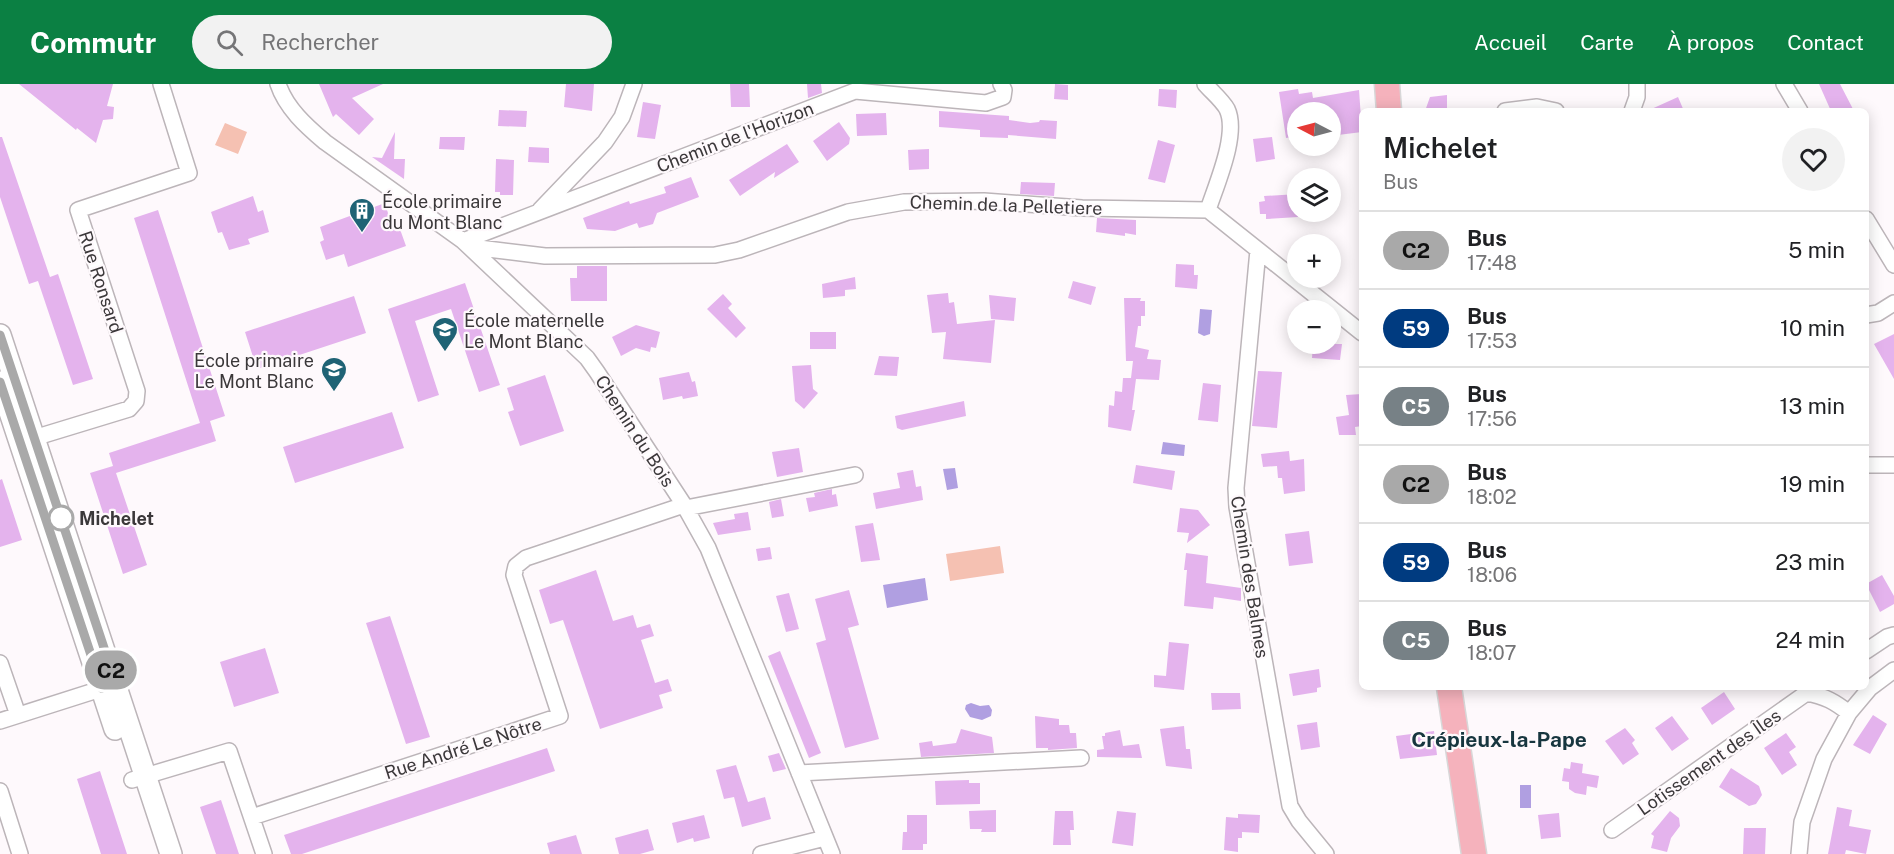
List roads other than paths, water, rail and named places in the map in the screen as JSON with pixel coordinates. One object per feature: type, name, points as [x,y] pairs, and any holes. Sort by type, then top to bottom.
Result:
[{"type":"main road","points":[[1387,84],[1389,108]]},
{"type":"main road","points":[[1449,690],[1474,854]]},
{"type":"street","name":"Rue Ronsard","points":[[27,440],[129,409],[136,401],[136,391],[78,210],[189,173],[161,84]]},
{"type":"street","name":"Chemin du Bois","points":[[278,84],[287,103],[298,117],[325,142],[467,244],[586,358],[615,398],[685,507],[719,573],[832,854]]},
{"type":"street","points":[[537,212],[605,142],[622,117],[634,84]]},
{"type":"street","name":"Chemin de l'Horizon","points":[[467,244],[537,212],[855,91],[986,103],[1003,97],[1004,90],[1001,84]]},
{"type":"street","points":[[1205,84],[1224,105],[1230,121],[1230,138],[1208,210],[1359,331]]},
{"type":"street","points":[[1633,108],[1637,97],[1637,84]]},
{"type":"street","points":[[1784,84],[1798,108]]},
{"type":"street","name":"Chemin de la Pelletiere","points":[[467,244],[545,256],[715,255],[739,250],[848,212],[904,202],[984,201],[1082,208],[1208,210]]},
{"type":"street","points":[[1869,224],[1894,264]]},
{"type":"street","name":"Chemin des Balmes","points":[[1258,250],[1236,488],[1237,507],[1290,806],[1326,854]]},
{"type":"street","points":[[1869,314],[1878,313],[1894,303]]},
{"type":"street","points":[[0,335],[27,440],[139,778],[171,854]]},
{"type":"street","points":[[0,382],[27,440]]},
{"type":"street","points":[[1869,465],[1893,465]]},
{"type":"street","points":[[685,507],[855,475]]},
{"type":"street","name":"Rue André Le Nôtre","points":[[252,817],[560,716],[514,575],[516,566],[526,558],[685,507]]},
{"type":"street","points":[[1869,649],[1894,635]]},
{"type":"street","points":[[0,663],[18,715]]},
{"type":"street","points":[[1869,689],[1894,670]]},
{"type":"street","points":[[0,721],[109,686]]},
{"type":"street","name":"Lotissement des Îles","points":[[1612,830],[1811,690],[1833,700],[1849,713]]},
{"type":"street","points":[[1799,854],[1802,822],[1824,759],[1849,713],[1868,690]]},
{"type":"street","points":[[139,778],[229,751],[264,854]]},
{"type":"street","points":[[799,773],[1081,758]]},
{"type":"street","points":[[139,778],[156,854]]},
{"type":"street","points":[[0,791],[20,854]]},
{"type":"street","points":[[761,854],[825,838]]},
{"type":"place","name":"École primaire du Mont Blanc","points":[[362,234]]},
{"type":"place","name":"École maternelle Le Mont Blanc","points":[[445,353]]},
{"type":"place","name":"École primaire Le Mont Blanc","points":[[334,393]]},
{"type":"place","name":"Michelet","points":[[61,518]]},
{"type":"district","name":"Crépieux-la-Pape","points":[[1499,739]]}]
